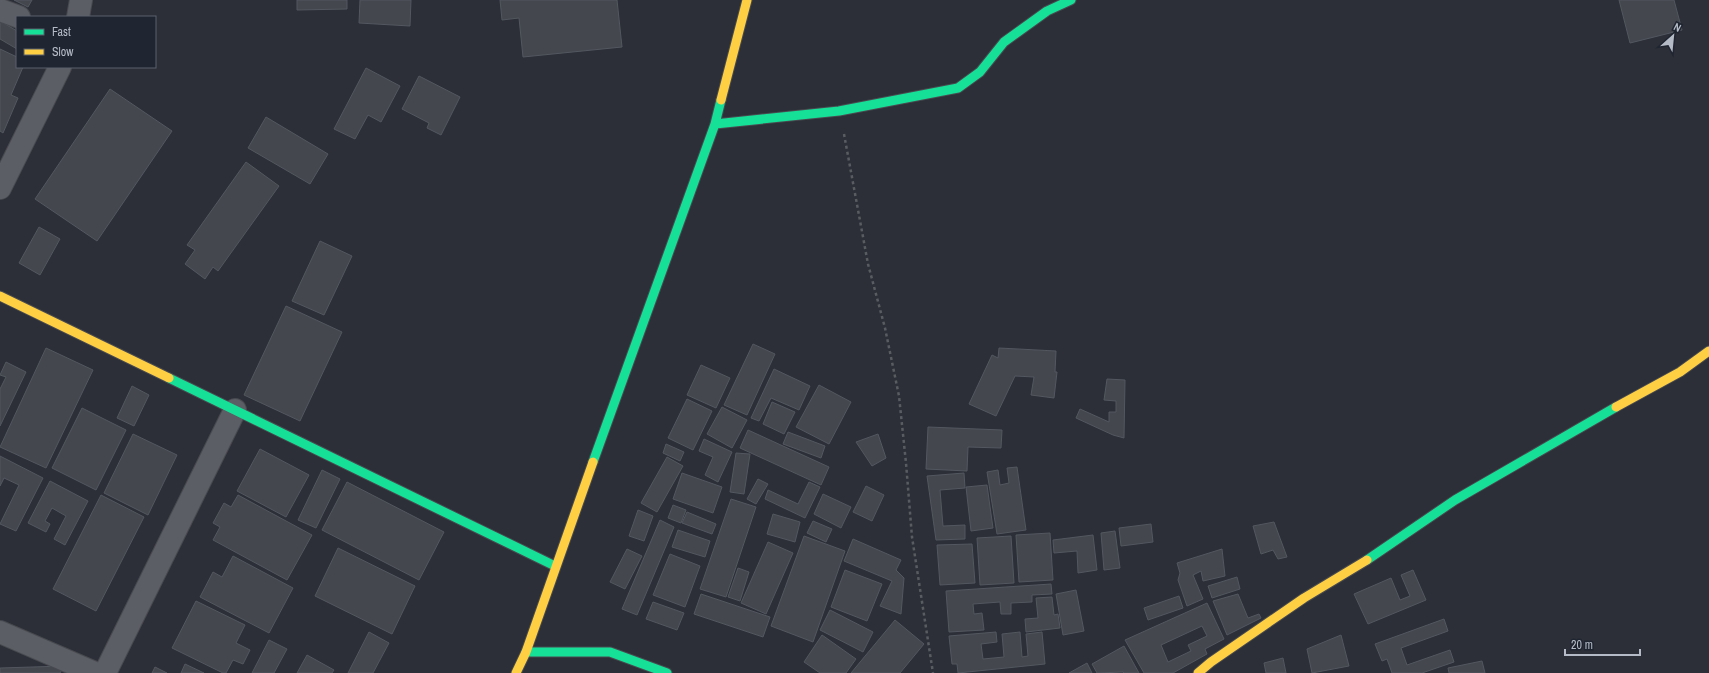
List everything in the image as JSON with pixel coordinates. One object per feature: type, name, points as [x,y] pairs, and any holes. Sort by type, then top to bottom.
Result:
[{"type":"main road","points":[[516,673],[526,652],[555,566],[715,124],[747,0]]},
{"type":"main road","points":[[715,124],[839,111],[958,88],[980,72],[1004,42],[1047,11],[1072,0]]},
{"type":"main road","points":[[0,296],[555,566]]},
{"type":"main road","points":[[1198,673],[1211,662],[1298,602],[1377,554],[1454,500],[1566,435],[1680,372],[1709,351]]},
{"type":"main road","points":[[526,652],[610,652],[667,673]]},
{"type":"street","points":[[78,16],[81,0]]},
{"type":"street","points":[[0,10],[16,16]]},
{"type":"street","points":[[0,188],[60,68]]},
{"type":"street","points":[[105,673],[235,410]]},
{"type":"street","points":[[0,632],[95,673]]},
{"type":"path","points":[[839,111],[868,264],[885,328],[899,396],[913,545],[933,673]]},
{"type":"building","points":[[14,0],[32,0],[28,7]]},
{"type":"building","points":[[297,0],[347,0],[347,9],[297,10]]},
{"type":"building","points":[[360,0],[411,0],[410,26],[359,23]]},
{"type":"building","points":[[500,0],[617,0],[622,47],[523,57],[519,18],[502,20]]},
{"type":"building","points":[[1619,0],[1674,0],[1682,30],[1630,43]]},
{"type":"building","points":[[0,21],[16,30],[16,48],[0,39]]},
{"type":"building","points":[[0,49],[16,57],[16,68],[23,68],[11,95],[18,98],[3,133],[0,131]]},
{"type":"building","points":[[366,68],[400,86],[381,122],[368,115],[355,139],[334,129]]},
{"type":"building","points":[[419,76],[460,97],[441,135],[427,128],[429,123],[402,109]]},
{"type":"building","points":[[110,89],[172,131],[97,241],[35,199]]},
{"type":"building","points":[[266,117],[328,154],[310,184],[248,148]]},
{"type":"building","points":[[246,162],[279,186],[218,271],[213,267],[205,279],[185,264],[195,250],[187,245]]},
{"type":"building","points":[[39,227],[60,239],[40,275],[19,263]]},
{"type":"building","points":[[320,241],[352,256],[324,315],[292,301]]},
{"type":"building","points":[[286,306],[342,332],[300,421],[244,395]]},
{"type":"building","points":[[753,344],[775,354],[747,415],[724,405]]},
{"type":"building","points":[[46,348],[93,370],[46,468],[0,447]]},
{"type":"building","points":[[999,348],[1056,351],[1055,372],[1057,372],[1054,398],[1031,395],[1034,377],[1015,376],[996,416],[969,404],[992,355],[998,358]]},
{"type":"building","points":[[6,362],[26,372],[0,426],[0,389],[6,377],[0,375]]},
{"type":"building","points":[[701,365],[730,378],[716,408],[687,395]]},
{"type":"building","points":[[774,369],[810,386],[799,410],[771,398],[759,421],[751,418]]},
{"type":"building","points":[[1107,379],[1125,380],[1124,438],[1113,435],[1076,418],[1080,409],[1109,422],[1109,412],[1116,412],[1116,401],[1104,400]]},
{"type":"building","points":[[819,385],[851,402],[829,444],[796,427]]},
{"type":"building","points":[[132,386],[149,395],[134,426],[117,418]]},
{"type":"building","points":[[687,399],[712,411],[693,450],[668,438]]},
{"type":"building","points":[[772,402],[795,412],[784,434],[763,424]]},
{"type":"building","points":[[722,407],[747,420],[732,448],[707,434]]},
{"type":"building","points":[[82,408],[126,430],[96,490],[52,468]]},
{"type":"building","points":[[928,427],[1002,430],[1001,448],[968,447],[967,471],[926,469]]},
{"type":"building","points":[[748,430],[829,467],[821,485],[740,448]]},
{"type":"building","points":[[788,432],[825,446],[821,458],[783,444]]},
{"type":"building","points":[[133,434],[177,455],[148,515],[104,493]]},
{"type":"building","points":[[878,434],[886,458],[872,466],[856,442]]},
{"type":"building","points":[[704,439],[732,452],[718,482],[705,475],[713,457],[699,451]]},
{"type":"building","points":[[666,444],[684,452],[680,461],[663,453]]},
{"type":"building","points":[[260,449],[309,475],[286,517],[237,491]]},
{"type":"building","points":[[736,453],[750,454],[744,494],[730,492]]},
{"type":"building","points":[[0,456],[43,478],[16,531],[0,524],[19,485],[4,478],[0,486]]},
{"type":"building","points":[[667,457],[683,466],[657,512],[641,503]]},
{"type":"building","points":[[1017,467],[1026,530],[997,534],[987,472],[998,470],[1000,485],[1009,483],[1007,468]]},
{"type":"building","points":[[322,470],[340,479],[316,528],[298,520]]},
{"type":"building","points":[[682,473],[722,487],[713,513],[673,499]]},
{"type":"building","points":[[964,473],[965,488],[940,490],[943,526],[965,525],[965,539],[936,540],[927,476]]},
{"type":"building","points":[[758,479],[768,484],[756,504],[747,499]]},
{"type":"building","points":[[50,481],[88,501],[65,545],[54,539],[66,516],[52,508],[45,521],[50,524],[46,532],[28,523]]},
{"type":"building","points":[[347,482],[444,532],[419,580],[322,530]]},
{"type":"building","points":[[809,482],[820,487],[805,518],[765,499],[768,490],[798,504]]},
{"type":"building","points":[[987,485],[993,528],[971,531],[966,487]]},
{"type":"building","points":[[866,486],[884,495],[872,521],[853,512]]},
{"type":"building","points":[[823,494],[851,507],[841,528],[814,514]]},
{"type":"building","points":[[101,495],[144,517],[96,611],[53,589]]},
{"type":"building","points":[[238,495],[312,535],[287,580],[213,540],[220,527],[213,523],[224,503],[231,507]]},
{"type":"building","points":[[731,499],[756,507],[726,597],[700,589]]},
{"type":"building","points":[[673,505],[686,510],[681,523],[668,518]]},
{"type":"building","points":[[638,510],[653,516],[644,541],[629,536]]},
{"type":"building","points":[[687,512],[716,524],[712,534],[682,523]]},
{"type":"building","points":[[773,514],[800,522],[795,542],[767,534]]},
{"type":"building","points":[[660,520],[674,527],[637,615],[622,609]]},
{"type":"building","points":[[813,521],[832,529],[826,542],[807,533]]},
{"type":"building","points":[[1274,522],[1287,557],[1278,559],[1273,550],[1261,554],[1253,526]]},
{"type":"building","points":[[1151,524],[1153,542],[1121,546],[1119,528]]},
{"type":"building","points":[[678,530],[710,541],[705,557],[672,547]]},
{"type":"building","points":[[1115,531],[1120,568],[1104,570],[1101,533]]},
{"type":"building","points":[[1050,533],[1053,580],[1019,582],[1016,535]]},
{"type":"building","points":[[1093,535],[1097,570],[1078,573],[1077,551],[1054,553],[1053,540]]},
{"type":"building","points":[[804,536],[845,551],[813,642],[771,626]]},
{"type":"building","points":[[1011,536],[1014,583],[980,585],[977,538]]},
{"type":"building","points":[[853,539],[901,560],[896,570],[904,578],[901,614],[880,606],[892,581],[844,561]]},
{"type":"building","points":[[768,542],[793,553],[766,614],[741,603]]},
{"type":"building","points":[[972,544],[975,583],[940,585],[937,545]]},
{"type":"building","points":[[338,548],[415,586],[392,634],[315,596]]},
{"type":"building","points":[[627,549],[642,556],[625,589],[610,582]]},
{"type":"building","points":[[1222,549],[1225,576],[1203,581],[1201,571],[1193,575],[1203,599],[1187,606],[1178,580],[1180,573],[1177,563]]},
{"type":"building","points":[[670,554],[700,566],[685,607],[653,595]]},
{"type":"building","points":[[233,556],[293,588],[269,633],[200,597],[213,572],[222,577]]},
{"type":"building","points":[[738,568],[749,572],[740,601],[728,597]]},
{"type":"building","points":[[845,570],[882,584],[867,621],[831,607]]},
{"type":"building","points":[[1413,570],[1426,600],[1368,624],[1354,594],[1391,578],[1400,600],[1410,596],[1401,575]]},
{"type":"building","points":[[1237,577],[1240,589],[1212,598],[1208,586]]},
{"type":"building","points":[[1051,584],[1052,594],[1032,595],[1032,602],[1011,603],[1011,614],[1001,614],[1000,602],[973,604],[974,614],[982,613],[984,630],[949,632],[946,591]]},
{"type":"building","points":[[1076,590],[1084,631],[1063,635],[1056,594]]},
{"type":"building","points":[[701,594],[770,617],[763,637],[694,614]]},
{"type":"building","points":[[1238,594],[1248,618],[1259,614],[1261,618],[1227,635],[1213,601]]},
{"type":"building","points":[[1179,596],[1183,608],[1148,620],[1144,608]]},
{"type":"building","points":[[1052,597],[1054,615],[1058,614],[1060,628],[1026,632],[1025,619],[1038,618],[1036,598]]},
{"type":"building","points":[[196,601],[245,625],[236,643],[250,650],[243,664],[233,660],[226,673],[223,673],[172,648]]},
{"type":"building","points":[[653,602],[684,613],[677,630],[646,619]]},
{"type":"building","points":[[1207,603],[1224,639],[1205,649],[1207,654],[1173,673],[1144,673],[1125,640]],"holes":[[[1202,626],[1207,636],[1188,645],[1191,651],[1168,662],[1161,645]]]},
{"type":"building","points":[[830,610],[873,632],[863,652],[820,630]]},
{"type":"building","points":[[1444,619],[1448,631],[1401,648],[1407,665],[1450,650],[1454,662],[1422,673],[1392,673],[1387,659],[1382,661],[1375,644]]},
{"type":"building","points":[[895,620],[924,644],[900,673],[851,673]]},
{"type":"building","points":[[369,632],[389,643],[373,673],[348,673]]},
{"type":"building","points":[[996,632],[997,642],[981,644],[983,659],[1004,657],[1002,634],[1020,632],[1022,657],[1028,656],[1026,634],[1042,632],[1045,664],[958,673],[957,664],[952,664],[949,636]]},
{"type":"building","points":[[822,635],[856,659],[846,673],[820,673],[804,662]]},
{"type":"building","points":[[1341,635],[1349,666],[1312,673],[1307,649]]},
{"type":"building","points":[[269,640],[287,649],[274,673],[252,673]]},
{"type":"building","points":[[1124,646],[1139,673],[1097,673],[1092,664]]},
{"type":"building","points":[[307,655],[334,670],[332,673],[297,673]]},
{"type":"building","points":[[1283,658],[1286,673],[1266,673],[1264,663]]},
{"type":"building","points":[[1482,661],[1485,673],[1449,673],[1448,668]]},
{"type":"building","points":[[1087,663],[1092,673],[1069,673]]},
{"type":"building","points":[[185,664],[204,673],[181,673]]},
{"type":"building","points":[[64,666],[60,673],[0,673],[0,668]]},
{"type":"building","points":[[155,667],[167,673],[152,673]]},
{"type":"traffic: fast","points":[[715,124],[839,111],[958,88],[980,72],[1004,42],[1047,11],[1071,0]]},
{"type":"traffic: fast","points":[[593,462],[715,124],[721,100]]},
{"type":"traffic: fast","points":[[169,378],[555,566]]},
{"type":"traffic: fast","points":[[1367,560],[1455,500],[1616,407]]},
{"type":"traffic: fast","points":[[526,652],[610,652],[667,673]]},
{"type":"traffic: slow","points":[[721,100],[747,0]]},
{"type":"traffic: slow","points":[[0,296],[169,378]]},
{"type":"traffic: slow","points":[[1616,407],[1680,372],[1709,351]]},
{"type":"traffic: slow","points":[[516,673],[526,652],[593,462]]},
{"type":"traffic: slow","points":[[1198,673],[1211,662],[1304,598],[1367,560]]}]
